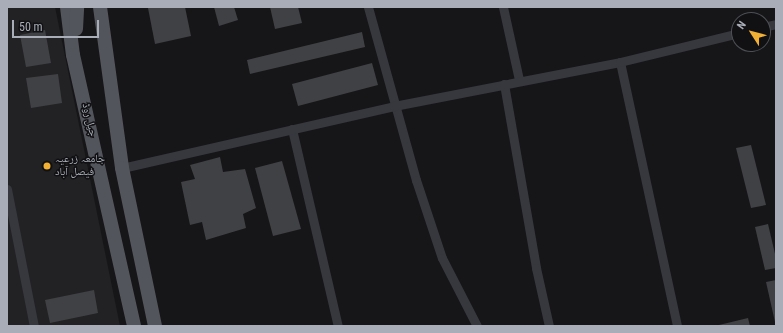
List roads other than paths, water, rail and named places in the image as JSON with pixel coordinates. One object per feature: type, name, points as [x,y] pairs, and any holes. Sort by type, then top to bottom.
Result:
[{"type":"main road","name":"جیل روڈ","points":[[67,7],[73,55],[134,326]]},
{"type":"main road","points":[[73,55],[77,7]]},
{"type":"main road","points":[[100,7],[122,168],[155,326]]},
{"type":"street","points":[[368,7],[394,106],[442,258],[477,326]]},
{"type":"street","points":[[503,7],[520,80]]},
{"type":"street","points":[[122,168],[394,106],[520,80],[620,62],[731,35]]},
{"type":"street","points":[[620,62],[677,326]]},
{"type":"street","points":[[504,84],[536,268],[549,326]]},
{"type":"street","points":[[292,129],[338,326]]},
{"type":"street","points":[[7,189],[34,326]]},
{"type":"place","name":"جامعہ زرعیہ فیصل آباد","points":[[47,166]]}]
